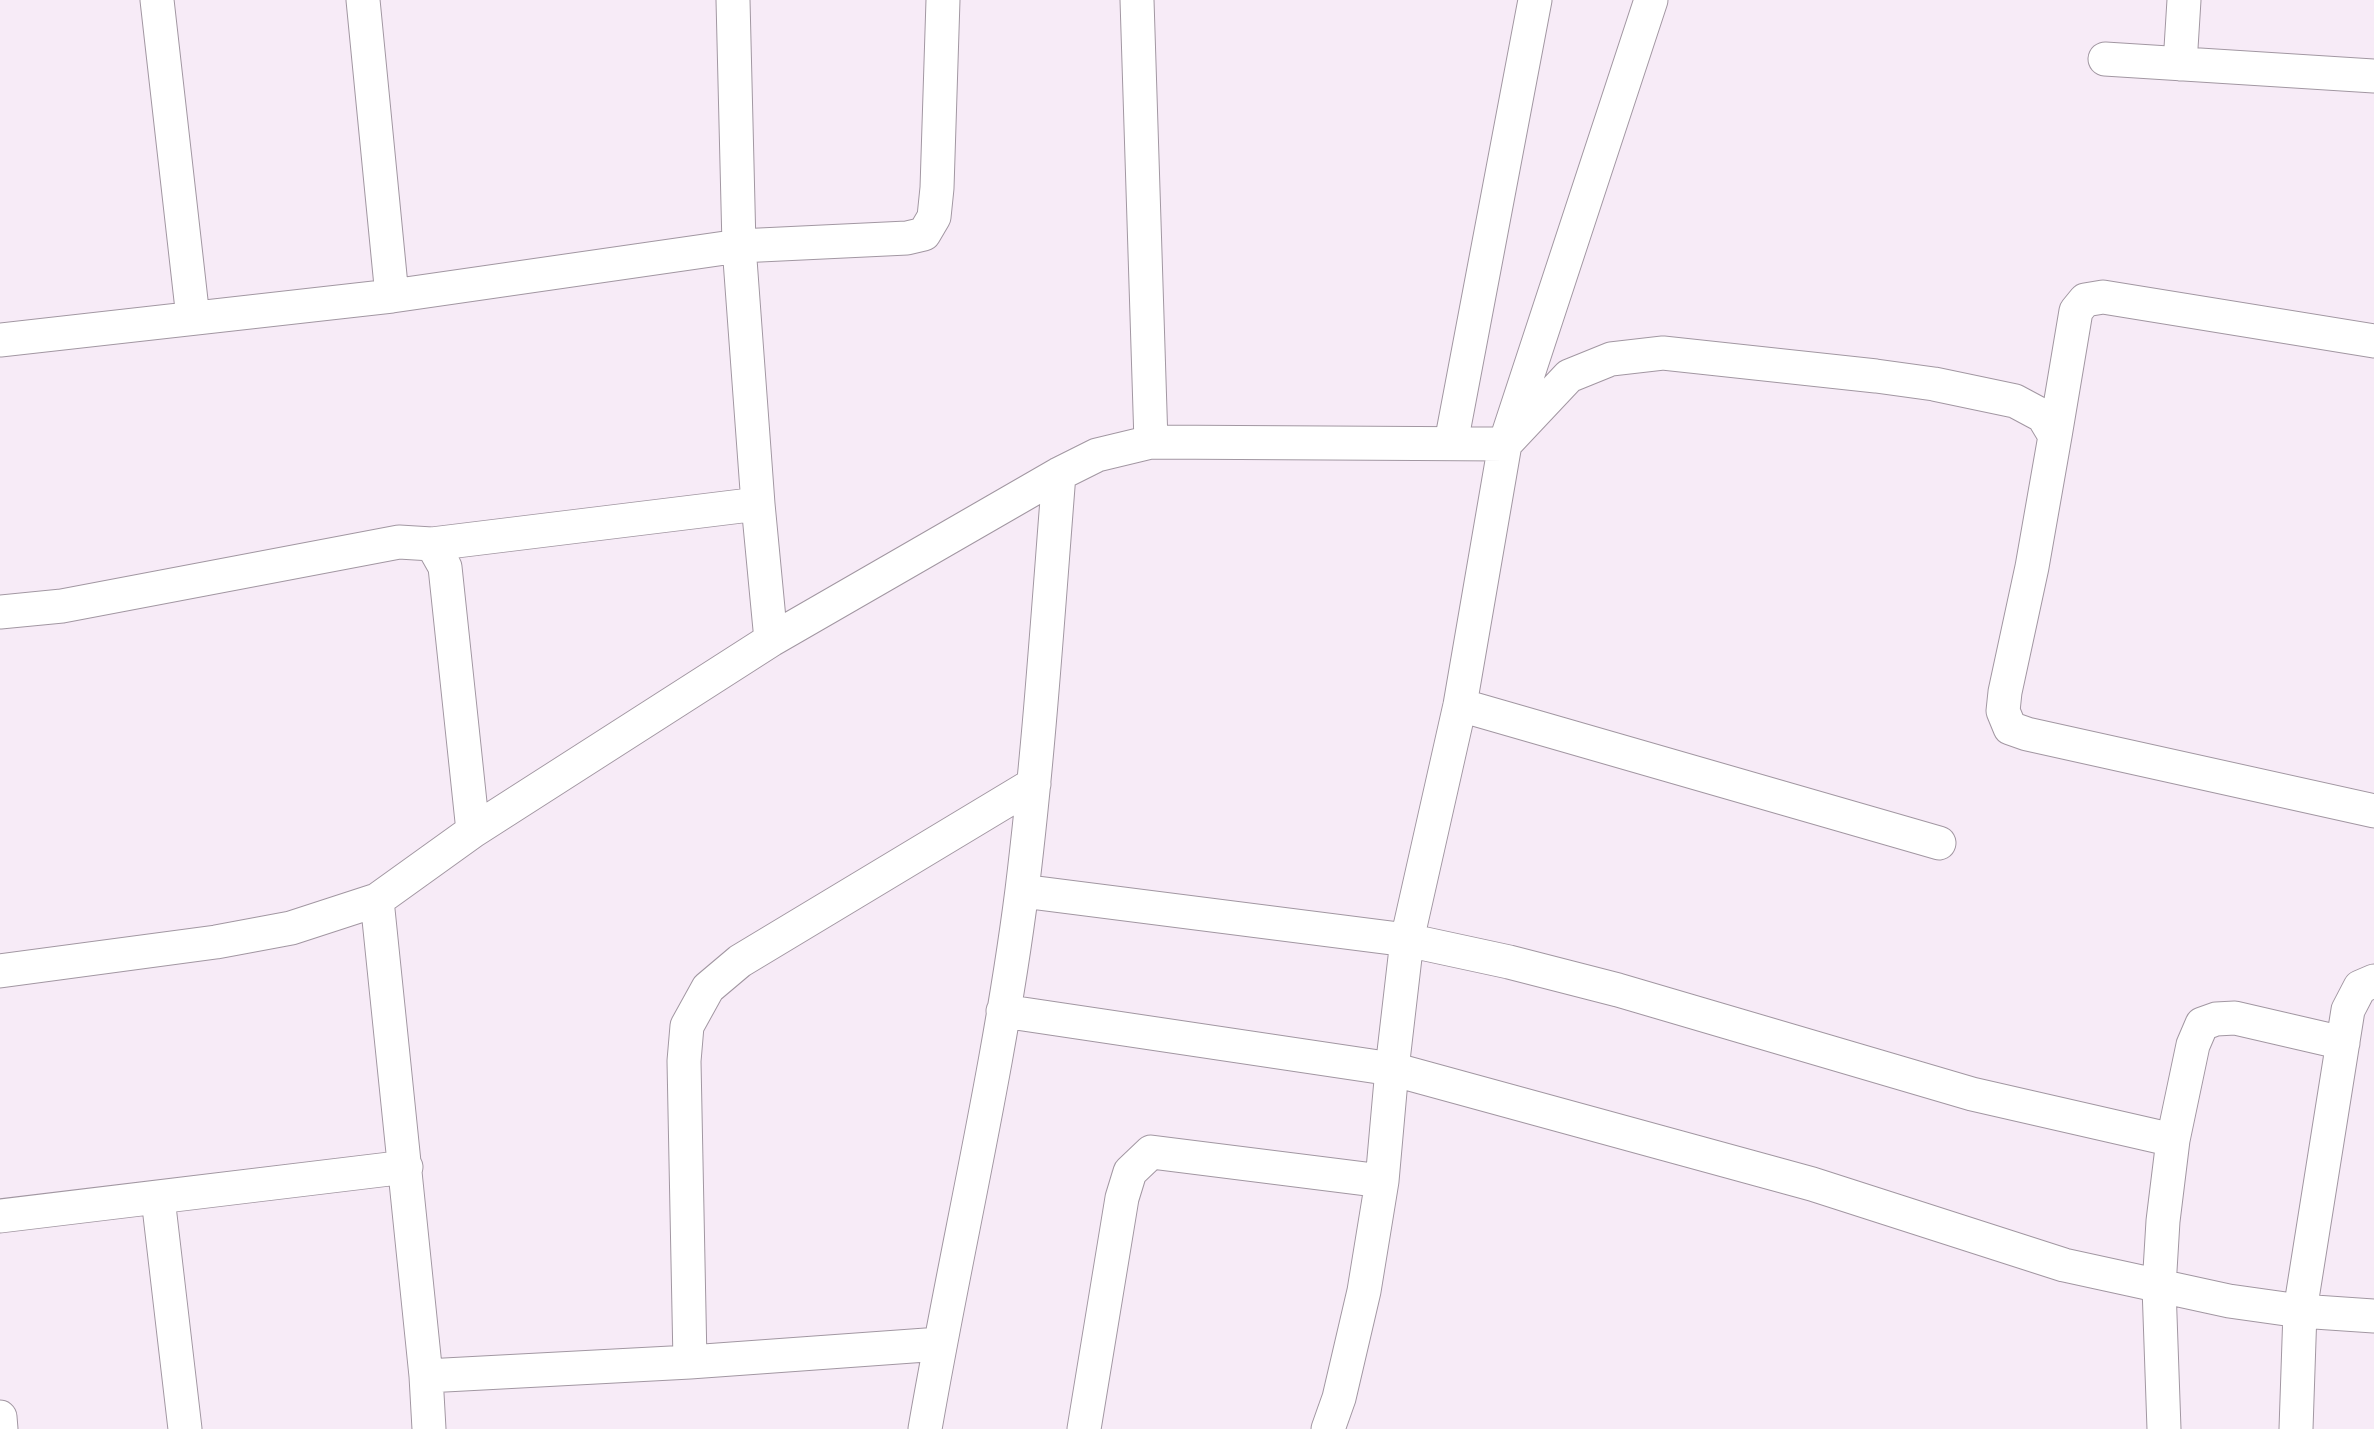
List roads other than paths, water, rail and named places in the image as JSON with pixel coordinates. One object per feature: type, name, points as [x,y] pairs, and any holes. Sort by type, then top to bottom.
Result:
[{"type":"street","points":[[157,0],[193,318]]},
{"type":"street","points":[[363,0],[392,296]]},
{"type":"street","points":[[733,0],[739,246],[758,504],[771,640]]},
{"type":"street","points":[[0,340],[392,296],[739,246],[907,238],[924,234],[934,217],[937,188],[943,0]]},
{"type":"street","points":[[1137,0],[1151,442]]},
{"type":"street","points":[[1451,443],[1535,0]]},
{"type":"street","points":[[1328,1429],[1338,1398],[1364,1291],[1382,1181],[1407,940],[1460,705],[1504,444],[1651,0]]},
{"type":"street","points":[[2180,63],[2184,0]]},
{"type":"street","points":[[2105,59],[2374,76]]},
{"type":"street","points":[[2374,341],[2103,297],[2085,300],[2076,311],[2032,567],[2003,711],[2010,728],[2027,734],[2374,811]]},
{"type":"street","points":[[0,971],[216,942],[291,928],[377,900],[473,831],[771,640],[1059,474],[1097,455],[1151,442],[1504,444],[1569,376],[1611,359],[1663,353],[1934,384],[2015,401],[2043,416],[2055,436]]},
{"type":"street","points":[[925,1429],[1003,1011],[1022,891],[1034,784],[1059,474]]},
{"type":"street","points":[[0,612],[62,606],[399,542],[432,544],[758,504]]},
{"type":"street","points":[[432,544],[445,567],[473,831]]},
{"type":"street","points":[[1460,705],[1939,843]]},
{"type":"street","points":[[690,1362],[684,1061],[687,1026],[708,988],[740,961],[1034,784]]},
{"type":"street","points":[[1022,891],[1407,940],[1509,962],[1618,990],[1972,1094],[2173,1140]]},
{"type":"street","points":[[377,900],[406,1167],[429,1429]]},
{"type":"street","points":[[2296,1429],[2300,1311],[2348,1010],[2360,987],[2374,981]]},
{"type":"street","points":[[1003,1011],[1392,1070],[1812,1184],[2064,1265],[2229,1301],[2300,1311],[2374,1316]]},
{"type":"street","points":[[2164,1429],[2158,1287],[2165,1193],[2173,1140],[2193,1045],[2202,1024],[2216,1019],[2235,1018],[2343,1044]]},
{"type":"street","points":[[1084,1429],[1122,1198],[1130,1172],[1151,1152],[1382,1181]]},
{"type":"street","points":[[0,1216],[406,1167]]},
{"type":"street","points":[[158,1198],[185,1429]]},
{"type":"street","points":[[426,1376],[690,1362],[940,1344]]},
{"type":"street","points":[[0,1417],[1,1429]]}]
